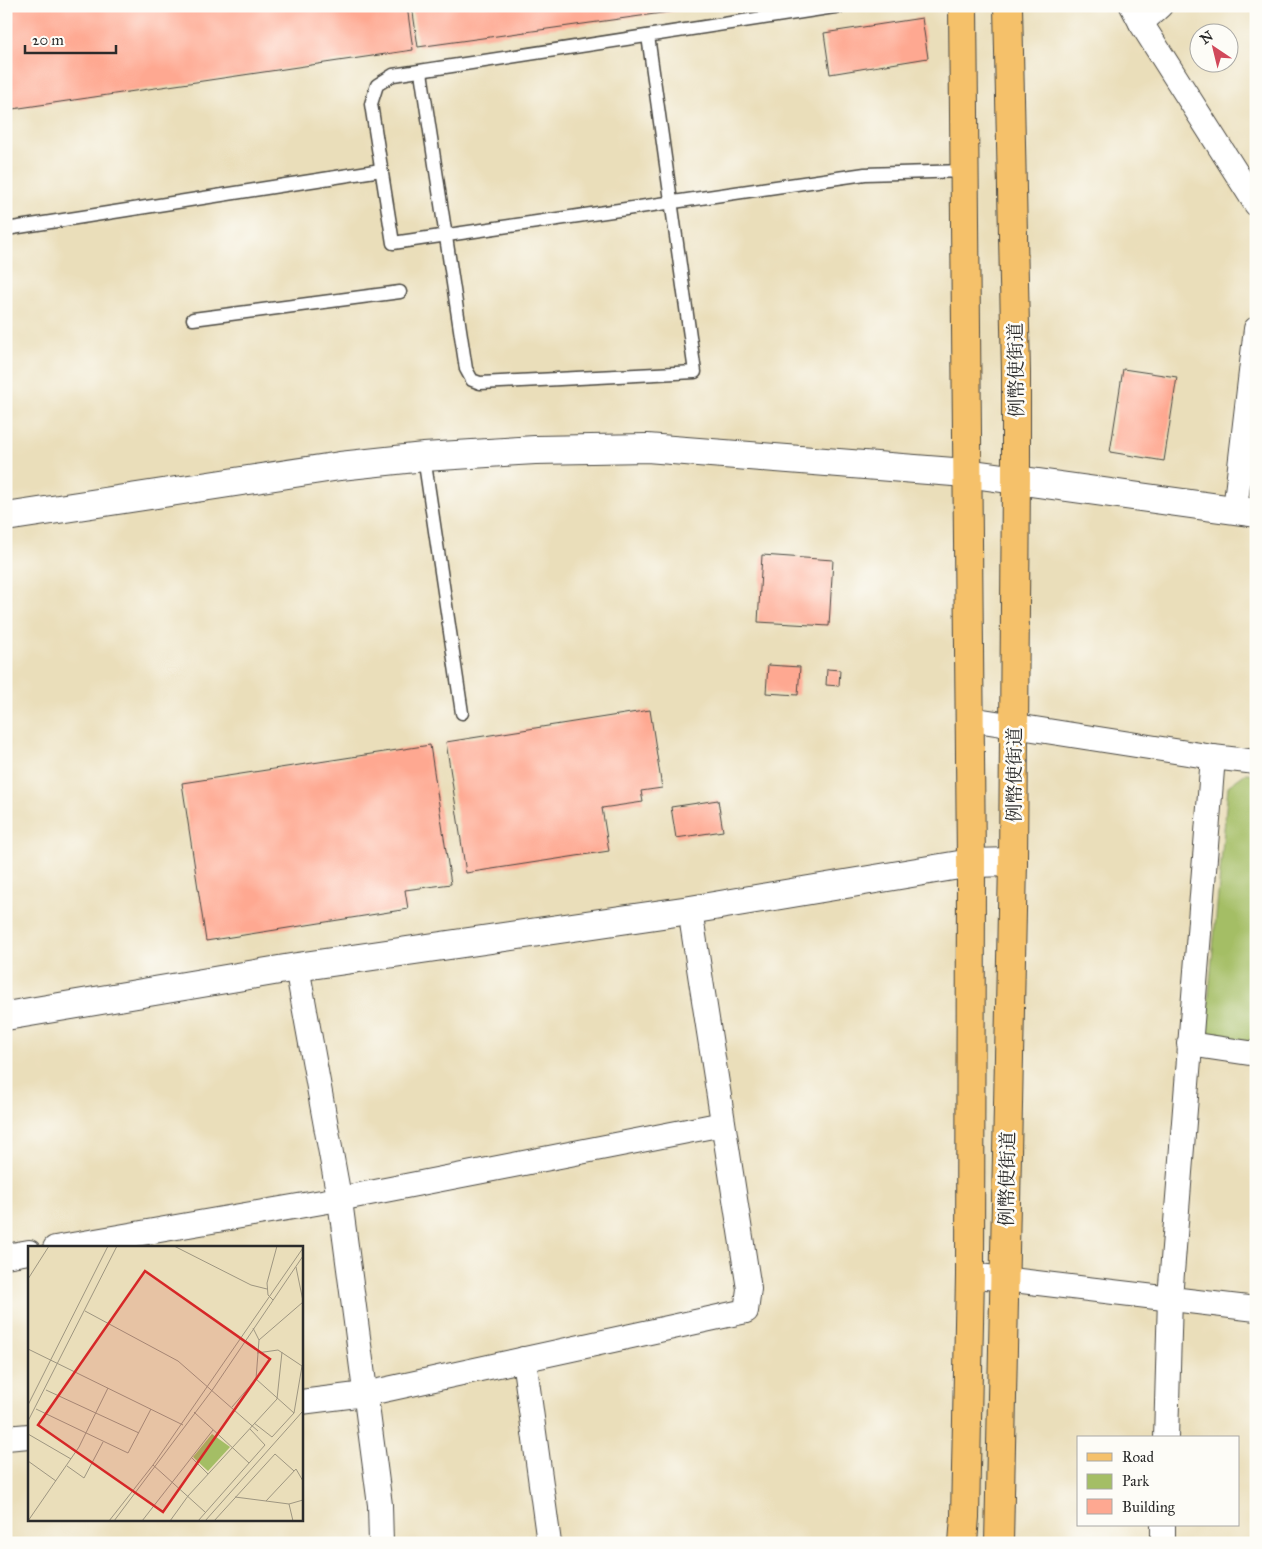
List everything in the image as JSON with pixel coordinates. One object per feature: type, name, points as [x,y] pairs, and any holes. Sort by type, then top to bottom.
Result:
[{"type":"main road","name":"例幣使街道","points":[[963,6],[971,863],[970,1275],[963,1543]]},
{"type":"main road","name":"例幣使街道","points":[[999,1543],[1006,1278],[1013,862],[1016,479],[1016,363],[1008,6]]},
{"type":"street","points":[[1160,6],[1136,15],[1256,204]]},
{"type":"street","points":[[6,517],[340,466],[424,457],[535,450],[647,448],[966,473],[1246,511],[1256,330]]},
{"type":"street","points":[[970,719],[1213,758],[1256,762]]},
{"type":"street","points":[[1166,1436],[1170,1298],[1213,758]]},
{"type":"street","points":[[6,1016],[297,967],[690,910],[971,863],[1013,862]]},
{"type":"street","points":[[302,1402],[365,1394],[746,1311],[749,1289],[690,910]]},
{"type":"street","points":[[297,967],[339,1198],[380,1505],[381,1543]]},
{"type":"street","points":[[1189,1044],[1256,1054]]},
{"type":"street","points":[[65,1246],[339,1198],[724,1124]]},
{"type":"street","points":[[6,1256],[28,1252]]},
{"type":"street","points":[[970,1275],[1256,1309]]},
{"type":"street","points":[[524,1359],[549,1543]]},
{"type":"street","points":[[6,1438],[28,1436]]},
{"type":"street","points":[[1163,1526],[1163,1543]]},
{"type":"lane","points":[[841,6],[393,75],[377,85],[372,104],[393,243],[865,174],[964,171]]},
{"type":"lane","points":[[421,72],[466,369],[472,380],[480,382],[695,372],[648,36]]},
{"type":"lane","points":[[6,229],[381,170]]},
{"type":"lane","points":[[193,319],[400,292]]},
{"type":"lane","points":[[424,457],[462,713]]},
{"type":"green space","points":[[1246,773],[1256,774],[1256,1043],[1205,1036],[1228,786]]},
{"type":"building","points":[[6,6],[407,6],[413,50],[6,110]]},
{"type":"building","points":[[412,6],[705,6],[705,7],[418,47]]},
{"type":"building","points":[[922,18],[928,58],[830,74],[824,33]]},
{"type":"building","points":[[1123,369],[1177,377],[1164,461],[1110,452]]},
{"type":"building","points":[[762,555],[833,560],[829,626],[758,622]]},
{"type":"building","points":[[768,665],[800,667],[798,695],[766,693]]},
{"type":"building","points":[[827,669],[840,670],[839,686],[826,685]]},
{"type":"building","points":[[650,710],[662,788],[641,791],[643,802],[602,808],[609,851],[466,873],[446,742]]},
{"type":"building","points":[[430,745],[451,884],[405,890],[408,909],[206,941],[182,783]]},
{"type":"building","points":[[718,800],[723,831],[676,838],[671,807]]}]
